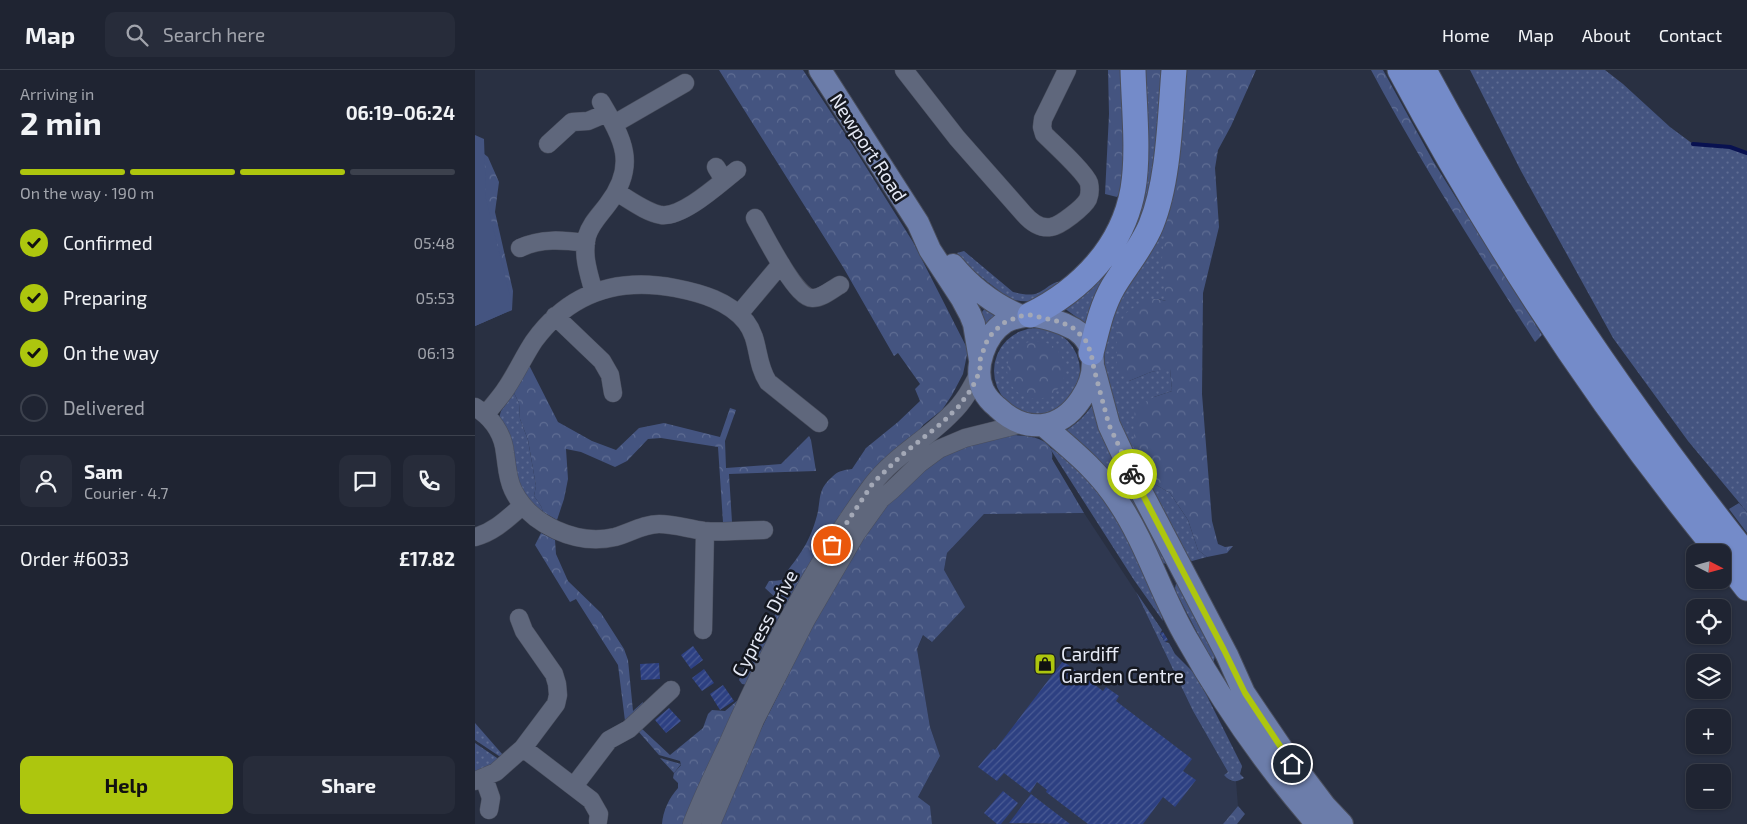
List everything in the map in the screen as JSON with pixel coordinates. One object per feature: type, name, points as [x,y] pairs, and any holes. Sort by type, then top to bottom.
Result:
[{"type":"highway","points":[[1026,316],[1053,304],[1084,279],[1103,258],[1125,220],[1133,187],[1135,159],[1133,70]]},
{"type":"highway","points":[[1093,361],[1097,325],[1104,306],[1151,227],[1160,201],[1174,70]]},
{"type":"highway","points":[[1401,70],[1447,154],[1545,313],[1615,416],[1669,490],[1713,544]]},
{"type":"highway","points":[[1424,70],[1481,173],[1574,320],[1661,444],[1747,556]]},
{"type":"highway","points":[[1731,567],[1747,588]]},
{"type":"main road","name":"Newport Road","points":[[820,70],[918,223],[930,250],[962,299],[974,324],[980,365]]},
{"type":"main road","name":"Newport Road","points":[[918,223],[976,290],[1000,307],[1026,316]]},
{"type":"main road","points":[[1317,824],[1260,754],[1209,676],[1167,602],[1140,541],[1120,504],[1092,468],[1073,449],[1032,424],[1003,413],[988,397],[983,388],[980,365],[986,343],[993,332],[1005,322],[1026,316],[1061,322],[1075,329],[1086,341],[1109,425],[1131,472],[1245,693],[1281,750],[1325,806],[1342,824]]},
{"type":"main road","points":[[1032,424],[1052,423],[1062,418],[1077,405],[1091,383],[1093,361]]},
{"type":"street","points":[[904,70],[957,138],[1033,224],[1042,227],[1052,227],[1062,223],[1087,201],[1090,192],[1089,182],[1044,134],[1042,127],[1043,119],[1067,70]]},
{"type":"street","points":[[548,144],[573,122],[588,122],[685,83]]},
{"type":"street","points":[[594,293],[585,263],[586,243],[593,222],[616,192],[624,170],[625,161],[621,138],[607,113]]},
{"type":"street","points":[[616,192],[661,215],[686,215],[726,172]]},
{"type":"street","points":[[755,218],[781,264],[800,292],[806,297],[816,298],[840,285]]},
{"type":"street","points":[[520,248],[543,241],[560,240],[586,243]]},
{"type":"street","points":[[739,314],[781,264]]},
{"type":"street","points":[[764,530],[705,531],[659,524],[649,525],[617,537],[594,540],[565,534],[522,506],[509,478],[505,450],[500,434],[480,410],[508,386],[534,341],[555,316],[566,307],[594,293],[610,288],[629,286],[668,287],[697,293],[718,301],[739,314],[753,334],[757,346],[758,362],[768,382],[819,423]]},
{"type":"street","points":[[555,316],[602,361],[609,375],[613,392]]},
{"type":"street","name":"Cypress Drive","points":[[692,824],[744,707],[777,640],[841,531],[873,483],[903,454],[943,422],[959,406],[972,388],[980,365]]},
{"type":"street","name":"Cypress Drive","points":[[711,824],[755,720],[806,620],[856,534],[881,498],[892,490],[920,462],[939,449],[965,438],[1032,424]]},
{"type":"street","points":[[475,537],[497,528],[522,506]]},
{"type":"street","points":[[703,630],[705,531]]},
{"type":"street","points":[[489,810],[491,798],[479,779],[496,772],[523,748],[549,715],[556,704],[558,695],[554,674],[524,631],[519,618]]},
{"type":"street","points":[[574,786],[609,740],[629,730],[671,690]]},
{"type":"street","points":[[523,748],[591,800],[599,814],[598,821]]},
{"type":"shaded area","name":"Cardiff Garden Centre","points":[[1084,513],[1136,592],[1193,711],[1228,772],[1224,775],[1231,781],[1236,781],[1238,806],[1223,824],[932,824],[929,806],[918,797],[940,756],[930,727],[917,649],[924,634],[931,642],[947,553],[984,514]]},
{"type":"green space","points":[[719,70],[803,70],[913,242],[968,350],[963,374],[952,395],[942,410],[923,425],[748,685],[742,684],[739,680],[745,665],[758,649],[758,625],[773,619],[778,609],[779,601],[765,588],[769,581],[782,580],[803,549],[814,526],[821,491],[827,482],[839,472],[852,469],[866,448],[920,401],[915,389],[920,384],[898,353],[894,356],[843,267]]},
{"type":"green space","points":[[1108,70],[1123,70],[1127,181],[1117,197],[1105,194],[1109,114]]},
{"type":"green space","points":[[1144,70],[1167,70],[1166,77],[1159,91],[1152,93],[1144,90]]},
{"type":"green space","points":[[1184,70],[1256,70],[1218,150],[1215,168],[1219,227],[1203,293],[1202,394],[1212,521],[1218,544],[1225,547],[1233,546],[1227,553],[1207,557],[1198,550],[1188,520],[1170,493],[1146,479],[1135,444],[1133,426],[1136,407],[1154,397],[1172,391],[1170,369],[1151,372],[1129,381],[1117,370],[1117,329],[1126,313],[1146,299],[1166,301],[1162,258]]},
{"type":"green space","points":[[1371,70],[1383,70],[1433,161],[1542,335],[1535,342],[1430,173]]},
{"type":"green space","points":[[1470,70],[1605,70],[1670,127],[1693,144],[1730,147],[1747,153],[1747,512],[1688,441],[1613,338],[1521,171]]},
{"type":"green space","points":[[1166,77],[1158,155],[1138,233],[1086,324],[1064,308],[1109,262],[1144,90]]},
{"type":"green space","points":[[475,135],[484,139],[486,199],[512,310],[475,326]]},
{"type":"green space","points":[[475,153],[483,153],[488,157],[499,182],[495,212],[513,291],[512,310],[475,326]]},
{"type":"green space","points":[[1169,200],[1166,301],[1158,299],[1129,381],[1151,372],[1170,368],[1172,391],[1154,397],[1146,479],[1170,493],[1188,520],[1198,550],[1207,557],[1192,561],[1183,558],[1124,445],[1105,371],[1104,348],[1108,320]]},
{"type":"green space","points":[[964,251],[1013,292],[1035,294],[1053,284],[1064,281],[1033,300],[1018,301],[1008,298],[996,294],[998,290],[975,272],[957,253]]},
{"type":"green space","points":[[986,307],[998,313],[986,327],[977,311],[982,312]]},
{"type":"green space","points":[[1037,328],[1053,332],[1067,341],[1076,355],[1080,371],[1076,387],[1067,401],[1053,410],[1037,414],[1021,410],[1007,401],[998,387],[994,371],[998,355],[1007,341],[1021,332]]},
{"type":"green space","points":[[1036,341],[1047,343],[1060,354],[1065,370],[1063,381],[1052,394],[1036,399],[1025,397],[1012,386],[1007,370],[1009,359],[1020,346]]},
{"type":"green space","points":[[529,365],[558,422],[592,441],[616,450],[639,428],[664,423],[720,437],[730,408],[736,410],[725,441],[726,468],[781,464],[809,436],[816,471],[729,474],[732,522],[723,522],[718,447],[661,438],[648,439],[627,461],[615,467],[581,452],[566,449],[568,479],[557,520],[543,512],[534,496],[536,486],[528,440],[520,419],[519,403],[514,393],[514,379]]},
{"type":"green space","points":[[514,393],[519,403],[520,419],[528,440],[536,486],[534,496],[543,512],[530,502],[520,485],[516,474],[511,441],[499,418],[501,411]]},
{"type":"green space","points":[[1095,401],[1167,564],[1159,562],[1065,431],[1082,418]]},
{"type":"green space","points":[[1006,435],[1028,436],[1049,445],[1052,451],[1052,459],[1084,513],[984,514],[947,553],[944,570],[965,607],[932,642],[923,635],[917,649],[930,727],[940,756],[918,797],[930,806],[932,824],[718,824],[738,775],[833,585],[883,505],[924,465],[957,446]]},
{"type":"green space","points":[[1049,447],[1069,460],[1109,504],[1154,588],[1163,621],[1134,580]]},
{"type":"green space","points":[[1739,503],[1747,512],[1747,533],[1729,509]]},
{"type":"green space","points":[[541,533],[555,540],[556,554],[568,581],[601,613],[624,649],[628,660],[633,711],[643,702],[642,709],[625,721],[618,665],[576,599],[570,602],[535,545]]},
{"type":"green space","points":[[1177,580],[1215,655],[1213,666],[1209,662],[1201,640],[1176,592]]},
{"type":"green space","points":[[1136,592],[1162,630],[1160,634],[1165,642],[1169,643],[1175,654],[1193,672],[1206,694],[1242,766],[1240,774],[1244,778],[1233,781],[1224,775],[1228,772],[1193,711]]},
{"type":"green space","points":[[738,700],[687,824],[662,824],[667,805],[678,788],[678,783],[673,778],[674,773],[681,765],[680,761],[659,755],[638,731],[641,728],[670,755],[703,728],[708,714],[712,710],[725,711]]},
{"type":"green space","points":[[475,723],[503,755],[499,756],[475,740]]},
{"type":"green space","points":[[475,743],[500,760],[475,775]]},
{"type":"green space","points":[[660,758],[681,764],[674,773]]},
{"type":"green space","points":[[1238,806],[1245,814],[1237,824],[1223,824]]},
{"type":"building","points":[[1163,632],[1168,640],[1165,642],[1160,633]]},
{"type":"building","points":[[693,646],[703,660],[691,669],[681,655]]},
{"type":"building","points":[[1063,661],[1103,691],[1106,687],[1119,696],[1116,701],[1192,759],[1183,771],[1196,780],[1175,807],[1163,797],[1143,824],[1088,824],[1046,792],[1047,790],[1037,782],[1030,793],[1004,773],[997,781],[978,767],[993,749],[995,750]]},
{"type":"building","points":[[659,663],[660,679],[641,680],[640,664]]},
{"type":"building","points":[[704,669],[714,683],[702,691],[692,678]]},
{"type":"building","points":[[723,685],[734,701],[720,710],[710,694]]},
{"type":"building","points":[[669,708],[681,721],[666,733],[655,720]]},
{"type":"building","points":[[1003,791],[1018,803],[1001,824],[997,824],[984,813]]},
{"type":"building","points":[[1031,794],[1070,824],[1009,823]]},
{"type":"waterway","points":[[1693,144],[1730,147],[1747,153]]},
{"type":"way so far","points":[[832,545],[873,483],[921,438],[951,415],[966,397],[980,371],[980,360],[986,343],[993,332],[1005,322],[1021,316],[1031,315],[1061,322],[1075,329],[1086,341],[1091,353],[1109,425],[1132,474]]},
{"type":"place","name":"Cardiff Garden Centre","points":[[1045,664]]},
{"type":"route","points":[[1132,474],[1245,693],[1292,764]]}]
